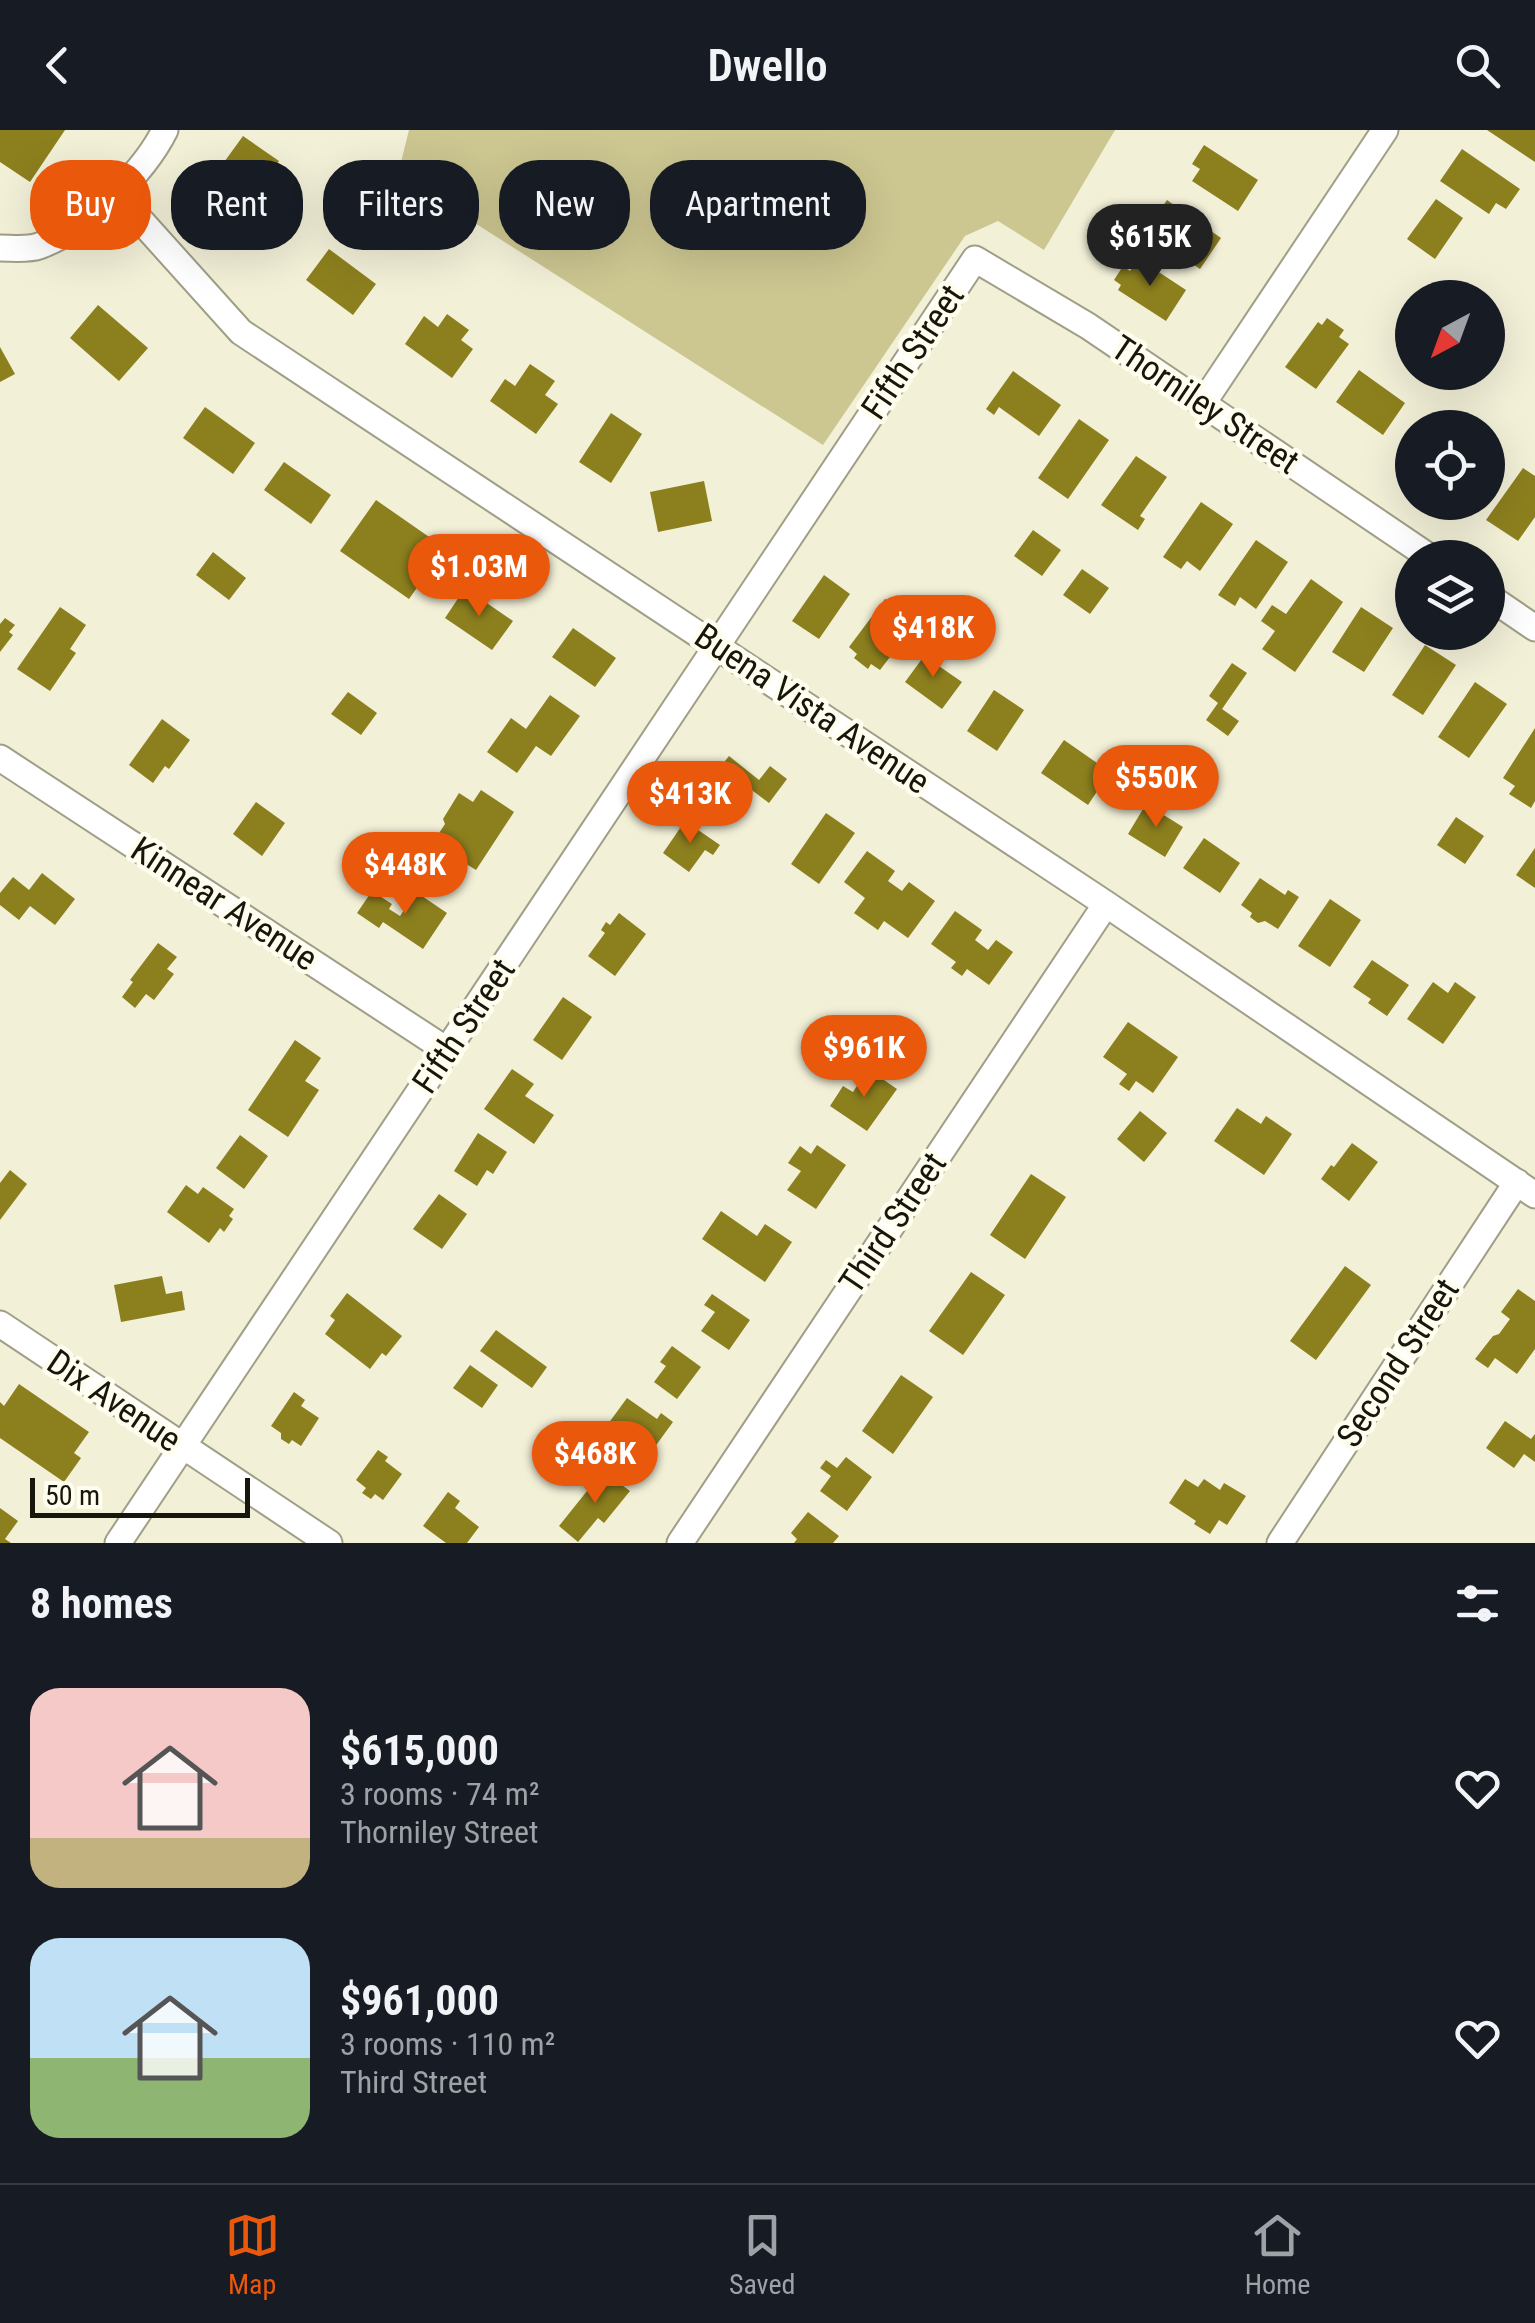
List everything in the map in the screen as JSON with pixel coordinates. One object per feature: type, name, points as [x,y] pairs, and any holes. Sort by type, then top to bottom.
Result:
[{"type":"street","points":[[144,160],[165,130]]},
{"type":"street","points":[[1203,403],[1385,130]]},
{"type":"street","name":"Buena Vista Avenue","points":[[151,232],[242,332],[1106,904],[1526,1188]]},
{"type":"street","points":[[0,248],[30,247]]},
{"type":"street","name":"Thorniley Street","points":[[975,259],[1088,326],[1405,540]]},
{"type":"street","name":"Fifth Street","points":[[118,1543],[975,259]]},
{"type":"street","points":[[1505,608],[1535,628]]},
{"type":"street","name":"Kinnear Avenue","points":[[0,758],[448,1051]]},
{"type":"street","name":"Third Street","points":[[680,1543],[1106,904]]},
{"type":"street","name":"Second Street","points":[[1280,1543],[1526,1188]]},
{"type":"street","name":"Dix Avenue","points":[[0,1324],[329,1543]]},
{"type":"shaded area","points":[[409,130],[1115,130],[1044,250],[998,221],[965,236],[823,445],[517,250],[630,250],[630,160],[499,160],[499,238],[479,226],[479,160],[402,160]]},
{"type":"building","points":[[0,130],[65,130],[45,160],[30,160],[30,182],[0,162]]},
{"type":"building","points":[[1487,130],[1535,130],[1535,162]]},
{"type":"building","points":[[243,136],[278,160],[226,160]]},
{"type":"building","points":[[1204,145],[1258,180],[1238,211],[1192,181],[1200,169],[1192,164]]},
{"type":"building","points":[[1462,149],[1520,189],[1506,209],[1496,203],[1489,214],[1440,181]]},
{"type":"building","points":[[1436,199],[1463,218],[1435,259],[1407,239]]},
{"type":"building","points":[[1167,200],[1221,238],[1200,269],[1154,237],[1162,225],[1154,219]]},
{"type":"building","points":[[330,250],[376,284],[353,315],[306,280]]},
{"type":"building","points":[[1139,259],[1186,290],[1166,321],[1118,290],[1121,285],[1114,280],[1123,266],[1130,271]]},
{"type":"building","points":[[98,305],[148,348],[119,381],[70,338]]},
{"type":"building","points":[[447,314],[469,330],[461,340],[473,349],[452,378],[405,344],[424,316],[438,327]]},
{"type":"building","points":[[1327,318],[1344,330],[1339,337],[1349,344],[1316,389],[1285,367],[1318,322],[1322,325]]},
{"type":"building","points":[[0,347],[15,374],[0,382]]},
{"type":"building","points":[[530,364],[555,381],[545,395],[558,404],[536,434],[490,401],[505,379],[515,386]]},
{"type":"building","points":[[1359,370],[1405,403],[1395,410],[1395,418],[1383,435],[1336,402]]},
{"type":"building","points":[[1013,371],[1061,405],[1039,436],[999,407],[994,415],[986,409]]},
{"type":"building","points":[[205,407],[255,443],[233,474],[183,438]]},
{"type":"building","points":[[611,413],[642,434],[611,483],[579,462]]},
{"type":"building","points":[[1079,419],[1109,440],[1068,499],[1038,478]]},
{"type":"building","points":[[1136,456],[1167,477],[1140,516],[1145,519],[1138,530],[1101,505]]},
{"type":"building","points":[[284,462],[331,495],[311,524],[264,490]]},
{"type":"building","points":[[1523,468],[1535,476],[1535,517],[1518,541],[1486,520],[1505,520],[1505,493]]},
{"type":"building","points":[[704,481],[712,521],[658,532],[650,492]]},
{"type":"building","points":[[376,500],[445,548],[409,599],[340,551]]},
{"type":"building","points":[[1201,502],[1233,524],[1200,571],[1187,561],[1181,569],[1163,557]]},
{"type":"building","points":[[1033,530],[1061,550],[1042,576],[1014,556]]},
{"type":"building","points":[[1256,540],[1288,562],[1256,609],[1240,597],[1235,606],[1218,595]]},
{"type":"building","points":[[213,552],[246,578],[229,600],[196,575]]},
{"type":"building","points":[[1082,569],[1109,588],[1090,614],[1063,595]]},
{"type":"building","points":[[824,575],[850,594],[819,639],[792,621]]},
{"type":"building","points":[[1311,579],[1343,602],[1295,672],[1262,649],[1275,631],[1261,621],[1272,605],[1286,614]]},
{"type":"building","points":[[465,588],[513,621],[492,650],[445,618]]},
{"type":"building","points":[[885,599],[907,615],[891,637],[900,644],[880,670],[871,664],[868,669],[854,658],[857,654],[849,647]]},
{"type":"building","points":[[60,607],[86,625],[70,649],[76,653],[50,691],[17,669]]},
{"type":"building","points":[[1361,607],[1393,628],[1364,672],[1332,652]]},
{"type":"building","points":[[5,618],[15,625],[9,632],[13,635],[0,652],[0,624]]},
{"type":"building","points":[[573,628],[616,658],[595,687],[552,657]]},
{"type":"building","points":[[930,648],[941,656],[936,664],[962,682],[942,709],[905,682]]},
{"type":"building","points":[[1422,650],[1433,650],[1456,665],[1423,715],[1392,695]]},
{"type":"building","points":[[1232,663],[1247,673],[1222,709],[1239,721],[1228,736],[1206,720],[1218,703],[1209,696]]},
{"type":"building","points":[[1475,682],[1507,704],[1469,758],[1438,737]]},
{"type":"building","points":[[994,690],[1024,710],[997,751],[967,731]]},
{"type":"building","points":[[348,692],[377,713],[361,735],[331,714]]},
{"type":"building","points":[[550,695],[580,716],[551,756],[536,746],[517,773],[487,752],[511,718],[526,729]]},
{"type":"building","points":[[162,719],[190,740],[153,783],[129,765]]},
{"type":"building","points":[[1535,728],[1535,801],[1531,808],[1509,794],[1515,786],[1503,778]]},
{"type":"building","points":[[1064,740],[1110,772],[1088,805],[1041,773]]},
{"type":"building","points":[[729,756],[759,780],[770,766],[787,779],[769,803],[749,788],[733,808],[705,786]]},
{"type":"building","points":[[481,790],[514,812],[476,870],[460,860],[451,874],[424,856],[459,793],[473,802]]},
{"type":"building","points":[[256,802],[285,823],[262,856],[233,834]]},
{"type":"building","points":[[1146,804],[1183,827],[1165,857],[1128,834]]},
{"type":"building","points":[[826,813],[855,833],[819,884],[791,864]]},
{"type":"building","points":[[1456,817],[1484,836],[1465,864],[1437,845]]},
{"type":"building","points":[[685,821],[720,845],[713,855],[705,850],[689,872],[663,853]]},
{"type":"building","points":[[1204,838],[1240,863],[1220,893],[1183,868]]},
{"type":"building","points":[[1535,848],[1535,888],[1516,875]]},
{"type":"building","points":[[867,851],[895,871],[888,881],[902,891],[909,882],[935,901],[908,938],[884,921],[878,930],[854,913],[865,898],[844,882]]},
{"type":"building","points":[[42,873],[75,899],[55,925],[30,906],[19,920],[0,905],[0,893],[13,877],[29,890]]},
{"type":"building","points":[[1260,878],[1285,895],[1288,890],[1299,897],[1278,929],[1265,921],[1258,923],[1241,905]]},
{"type":"building","points":[[372,891],[392,904],[389,909],[400,916],[416,892],[447,913],[423,949],[383,922],[379,928],[357,913]]},
{"type":"building","points":[[1330,899],[1361,920],[1330,967],[1298,946]]},
{"type":"building","points":[[955,911],[982,930],[975,940],[988,950],[996,940],[1013,952],[989,985],[967,969],[962,976],[951,968],[956,962],[931,944]]},
{"type":"building","points":[[619,913],[646,934],[615,976],[588,956],[605,933],[601,930],[606,922],[610,925]]},
{"type":"building","points":[[158,943],[177,957],[167,969],[174,974],[154,1000],[146,994],[135,1008],[122,997]]},
{"type":"building","points":[[1372,960],[1409,985],[1387,1016],[1353,987]]},
{"type":"building","points":[[1433,982],[1448,993],[1455,982],[1476,997],[1443,1044],[1407,1019]]},
{"type":"building","points":[[563,997],[592,1017],[562,1060],[533,1040]]},
{"type":"building","points":[[1128,1022],[1178,1057],[1153,1093],[1136,1081],[1129,1091],[1119,1084],[1127,1074],[1103,1057]]},
{"type":"building","points":[[295,1040],[321,1058],[305,1081],[319,1090],[288,1137],[248,1110]]},
{"type":"building","points":[[512,1069],[534,1084],[525,1096],[554,1115],[534,1144],[484,1109]]},
{"type":"building","points":[[868,1069],[897,1089],[867,1131],[830,1106],[843,1086],[853,1092]]},
{"type":"building","points":[[1237,1108],[1261,1124],[1266,1116],[1292,1134],[1264,1175],[1214,1141]]},
{"type":"building","points":[[1140,1111],[1167,1133],[1144,1162],[1117,1139]]},
{"type":"building","points":[[478,1133],[507,1152],[493,1174],[487,1170],[477,1186],[454,1171]]},
{"type":"building","points":[[240,1135],[268,1156],[244,1189],[216,1168]]},
{"type":"building","points":[[1352,1143],[1378,1162],[1349,1201],[1321,1179]]},
{"type":"building","points":[[817,1145],[846,1165],[816,1209],[787,1190],[801,1171],[788,1163],[800,1146],[811,1154]]},
{"type":"building","points":[[10,1170],[27,1184],[0,1220],[0,1183]]},
{"type":"building","points":[[1031,1174],[1066,1197],[1025,1259],[990,1235]]},
{"type":"building","points":[[186,1185],[198,1194],[203,1187],[234,1209],[229,1216],[233,1219],[224,1232],[220,1228],[209,1243],[167,1212]]},
{"type":"building","points":[[439,1194],[467,1214],[442,1249],[413,1229]]},
{"type":"building","points":[[721,1211],[757,1236],[765,1224],[792,1242],[765,1282],[702,1239]]},
{"type":"building","points":[[1345,1266],[1371,1285],[1316,1360],[1290,1341]]},
{"type":"building","points":[[971,1272],[1005,1295],[963,1355],[929,1331]]},
{"type":"building","points":[[162,1276],[166,1294],[182,1291],[185,1310],[121,1322],[114,1285]]},
{"type":"building","points":[[1518,1289],[1535,1301],[1535,1349],[1517,1374],[1495,1358],[1488,1368],[1475,1359],[1510,1319],[1501,1312]]},
{"type":"building","points":[[347,1293],[402,1336],[370,1369],[325,1334],[335,1320],[330,1316]]},
{"type":"building","points":[[712,1294],[750,1320],[729,1350],[701,1331],[715,1312],[704,1305]]},
{"type":"building","points":[[496,1330],[547,1367],[532,1388],[480,1351]]},
{"type":"building","points":[[672,1346],[701,1367],[677,1399],[654,1382],[666,1366],[660,1362]]},
{"type":"building","points":[[470,1365],[498,1385],[482,1408],[453,1388]]},
{"type":"building","points":[[901,1375],[933,1397],[893,1454],[862,1431]]},
{"type":"building","points":[[19,1384],[89,1432],[74,1453],[81,1458],[64,1482],[0,1438],[0,1402],[4,1406]]},
{"type":"building","points":[[294,1392],[305,1400],[301,1406],[319,1418],[301,1446],[281,1439],[281,1433],[271,1426]]},
{"type":"building","points":[[627,1398],[657,1419],[661,1413],[673,1422],[646,1459],[609,1437],[616,1429],[608,1424]]},
{"type":"building","points":[[1505,1421],[1531,1439],[1535,1434],[1535,1462],[1524,1454],[1514,1468],[1486,1448]]},
{"type":"building","points":[[378,1450],[402,1474],[383,1500],[375,1494],[371,1499],[362,1493],[366,1488],[356,1480]]},
{"type":"building","points":[[846,1457],[872,1477],[847,1511],[820,1491],[831,1476],[820,1468],[826,1460],[837,1468]]},
{"type":"building","points":[[603,1471],[630,1491],[604,1523],[598,1518],[578,1542],[559,1526]]},
{"type":"building","points":[[1185,1479],[1198,1487],[1204,1479],[1220,1490],[1224,1483],[1246,1496],[1227,1525],[1219,1520],[1210,1534],[1169,1503]]},
{"type":"building","points":[[448,1492],[460,1501],[455,1508],[479,1527],[467,1543],[446,1543],[423,1526]]},
{"type":"building","points":[[0,1508],[18,1521],[5,1539],[11,1543],[0,1543]]},
{"type":"building","points":[[808,1512],[839,1536],[833,1543],[794,1543],[797,1539],[791,1533]]}]
